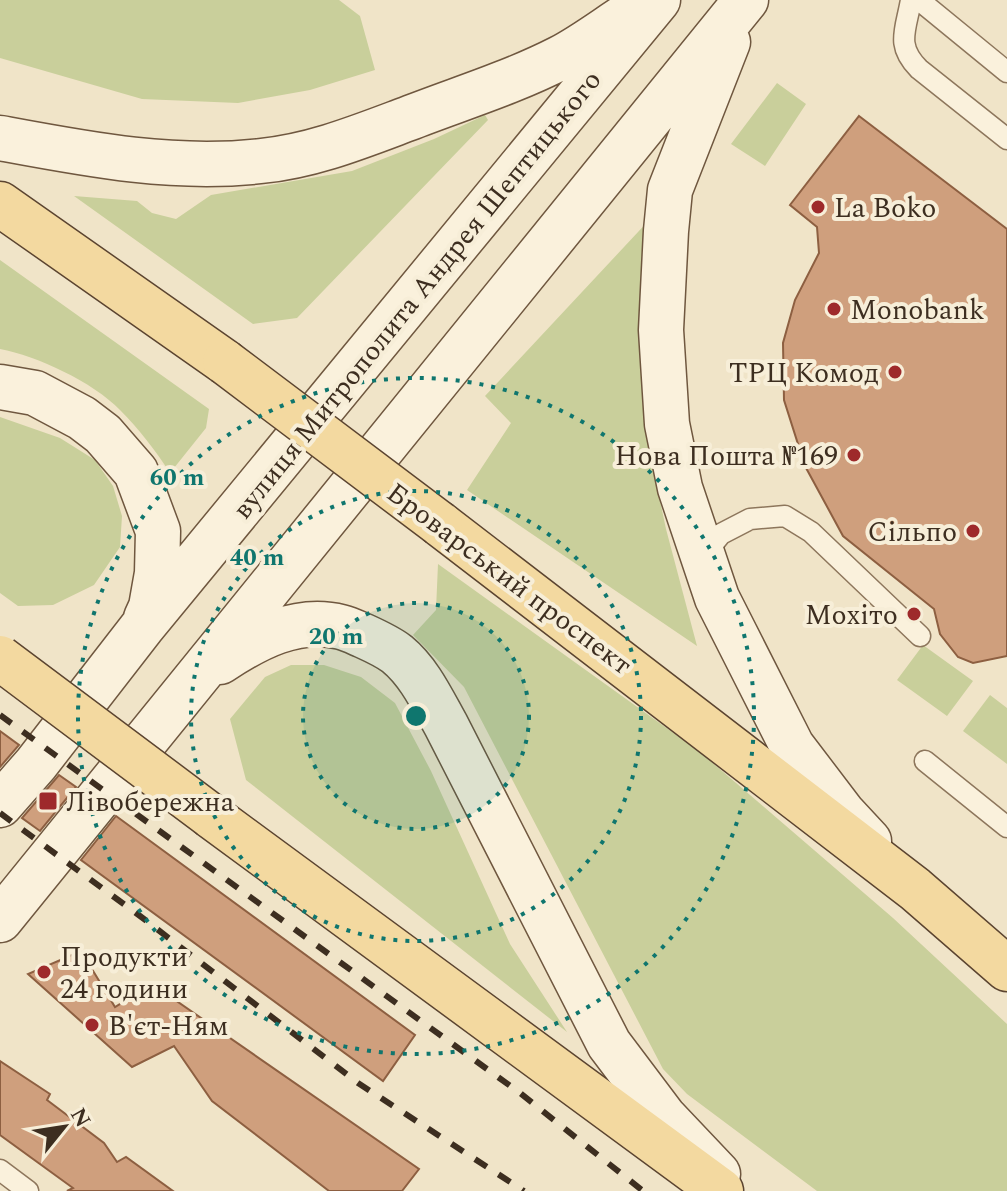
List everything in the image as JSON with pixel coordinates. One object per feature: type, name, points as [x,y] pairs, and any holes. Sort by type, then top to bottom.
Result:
[{"type":"main road","points":[[0,138],[97,156],[191,164],[262,161],[334,146],[562,57],[651,0]]},
{"type":"main road","name":"вулиця Митрополита Андрея Шептицького","points":[[0,805],[36,764],[143,626],[658,0]]},
{"type":"main road","points":[[745,1],[670,190],[661,330],[667,424],[680,488],[717,598],[792,746],[843,813],[915,889]]},
{"type":"main road","points":[[0,920],[745,1]]},
{"type":"main road","name":"Броварський проспект","points":[[0,204],[225,362],[440,524],[915,889],[1007,969]]},
{"type":"main road","points":[[0,387],[35,393],[82,418],[103,434],[136,472],[158,531],[157,573],[151,607],[143,626]]},
{"type":"main road","points":[[198,676],[243,646],[305,623],[341,627],[396,653],[420,680],[446,725],[609,1044],[664,1117],[735,1191]]},
{"type":"main road","points":[[0,658],[721,1191]]},
{"type":"lane","points":[[911,0],[904,38],[904,50],[910,60],[1007,139]]},
{"type":"lane","points":[[919,0],[1007,72]]},
{"type":"lane","points":[[703,557],[721,534],[750,519],[785,516],[811,532],[920,636]]},
{"type":"lane","points":[[925,761],[1007,827]]},
{"type":"lane","points":[[0,1170],[28,1191]]},
{"type":"green space","points":[[0,0],[339,0],[360,16],[375,70],[310,90],[238,103],[142,99],[0,58]]},
{"type":"green space","points":[[777,83],[806,104],[765,166],[731,144]]},
{"type":"green space","points":[[485,115],[488,120],[297,318],[253,324],[74,196],[137,201],[152,213],[176,219],[211,195],[352,171]]},
{"type":"green space","points":[[652,217],[646,376],[652,463],[697,646],[467,490],[511,423],[485,396]]},
{"type":"green space","points":[[0,260],[209,409],[206,428],[170,473],[134,425],[109,400],[80,380],[47,364],[0,349]]},
{"type":"green space","points":[[0,417],[60,438],[95,460],[113,486],[122,516],[120,547],[94,585],[53,605],[18,606],[0,593]]},
{"type":"green space","points":[[438,564],[700,752],[893,918],[1007,1024],[1007,1191],[817,1191],[687,1094],[663,1069],[464,687],[413,635],[436,610]]},
{"type":"green space","points":[[923,645],[973,681],[947,716],[897,680]]},
{"type":"green space","points":[[291,665],[324,665],[361,677],[395,703],[431,771],[510,944],[567,1032],[246,780],[230,719],[265,677]]},
{"type":"green space","points":[[990,695],[1007,708],[1007,764],[963,731]]},
{"type":"building","name":"ТРЦ Комод","points":[[859,116],[1007,229],[1007,656],[973,663],[958,657],[940,634],[934,609],[843,536],[805,466],[784,400],[783,343],[795,300],[819,253],[817,227],[790,205]]},
{"type":"building","points":[[0,731],[19,745],[0,767]]},
{"type":"building","points":[[59,775],[76,787],[40,831],[22,818]]},
{"type":"building","points":[[116,816],[415,1035],[383,1081],[81,860]]},
{"type":"building","points":[[81,951],[115,1007],[152,984],[419,1169],[402,1191],[329,1191],[212,1101],[174,1046],[132,1067],[28,974]]},
{"type":"building","points":[[0,1061],[50,1094],[47,1100],[104,1143],[117,1162],[126,1157],[173,1191],[67,1191],[73,1188],[0,1135]]},
{"type":"railway","points":[[0,715],[520,1093],[643,1191]]},
{"type":"railway","points":[[0,813],[358,1083],[524,1191]]},
{"type":"place","name":"La Boko","points":[[818,207]]},
{"type":"place","name":"Monobank","points":[[834,309]]},
{"type":"place","name":"ТРЦ Комод","points":[[895,372]]},
{"type":"place","name":"Нова Пошта №169","points":[[854,455]]},
{"type":"place","name":"Сільпо","points":[[973,531]]},
{"type":"place","name":"Мохіто","points":[[914,614]]},
{"type":"place","name":"Лівобережна","points":[[48,801]]},
{"type":"place","name":"Продукти 24 години","points":[[44,972]]},
{"type":"place","name":"В'єт-Ням","points":[[92,1025]]}]
